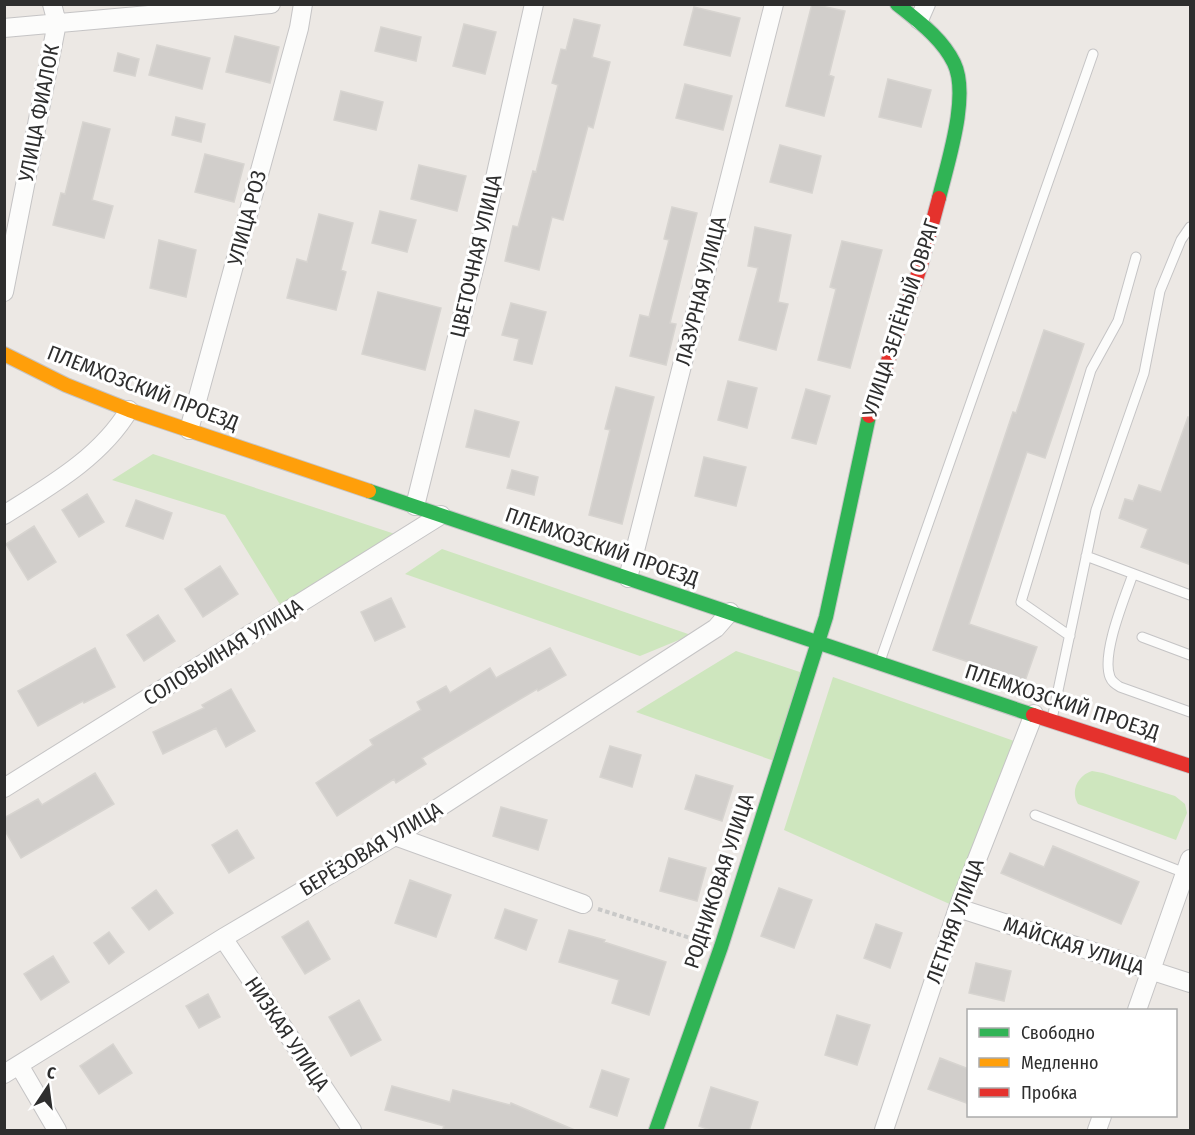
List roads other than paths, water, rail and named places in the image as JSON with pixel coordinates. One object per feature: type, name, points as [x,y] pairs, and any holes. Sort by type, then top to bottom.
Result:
[{"type":"main road","points":[[897,4],[922,12]]},
{"type":"main road","name":"УЛИЦА ЗЕЛЁНЫЙ ОВРАГ","points":[[818,642],[830,603],[856,468],[869,414],[921,265],[956,124],[959,97],[957,71],[922,12]]},
{"type":"main road","name":"ПЛЕМХОЗСКИЙ ПРОЕЗД","points":[[4,354],[66,385],[129,410],[879,664],[1191,766]]},
{"type":"main road","name":"РОДНИКОВАЯ УЛИЦА","points":[[656,1131],[721,948],[818,642]]},
{"type":"street","name":"УЛИЦА ФИАЛОК","points":[[4,292],[57,23],[52,4]]},
{"type":"street","points":[[4,28],[271,4]]},
{"type":"street","name":"УЛИЦА РОЗ","points":[[189,430],[299,28],[303,4]]},
{"type":"street","name":"ЦВЕТОЧНАЯ УЛИЦА","points":[[415,506],[482,234],[534,4]]},
{"type":"street","name":"ЛАЗУРНАЯ УЛИЦА","points":[[628,578],[774,4]]},
{"type":"street","points":[[4,515],[63,477],[84,460],[118,426],[129,410]]},
{"type":"street","name":"СОЛОВЬИНАЯ УЛИЦА","points":[[4,788],[441,515]]},
{"type":"street","name":"БЕРЁЗОВАЯ УЛИЦА","points":[[12,1069],[223,938],[395,836],[716,628],[730,612]]},
{"type":"street","name":"ЛЕТНЯЯ УЛИЦА","points":[[884,1131],[958,908],[1034,714]]},
{"type":"street","points":[[395,836],[583,904]]},
{"type":"street","points":[[1138,1009],[1150,970],[1180,897],[1188,866]]},
{"type":"street","name":"МАЙСКАЯ УЛИЦА","points":[[958,908],[1191,983]]},
{"type":"street","name":"НИЗКАЯ УЛИЦА","points":[[223,938],[352,1131]]},
{"type":"street","points":[[12,1069],[57,1131]]},
{"type":"lane","points":[[879,664],[1093,54]]},
{"type":"lane","points":[[1052,720],[1101,494],[1143,373],[1160,291],[1180,240],[1191,227]]},
{"type":"lane","points":[[1070,636],[1021,602],[1091,370],[1118,321],[1136,257]]},
{"type":"lane","points":[[1086,556],[1191,595]]},
{"type":"lane","points":[[1133,574],[1112,638],[1109,670],[1111,680],[1120,687],[1191,712]]},
{"type":"lane","points":[[1142,637],[1191,655]]},
{"type":"lane","points":[[1035,815],[1188,866]]}]
